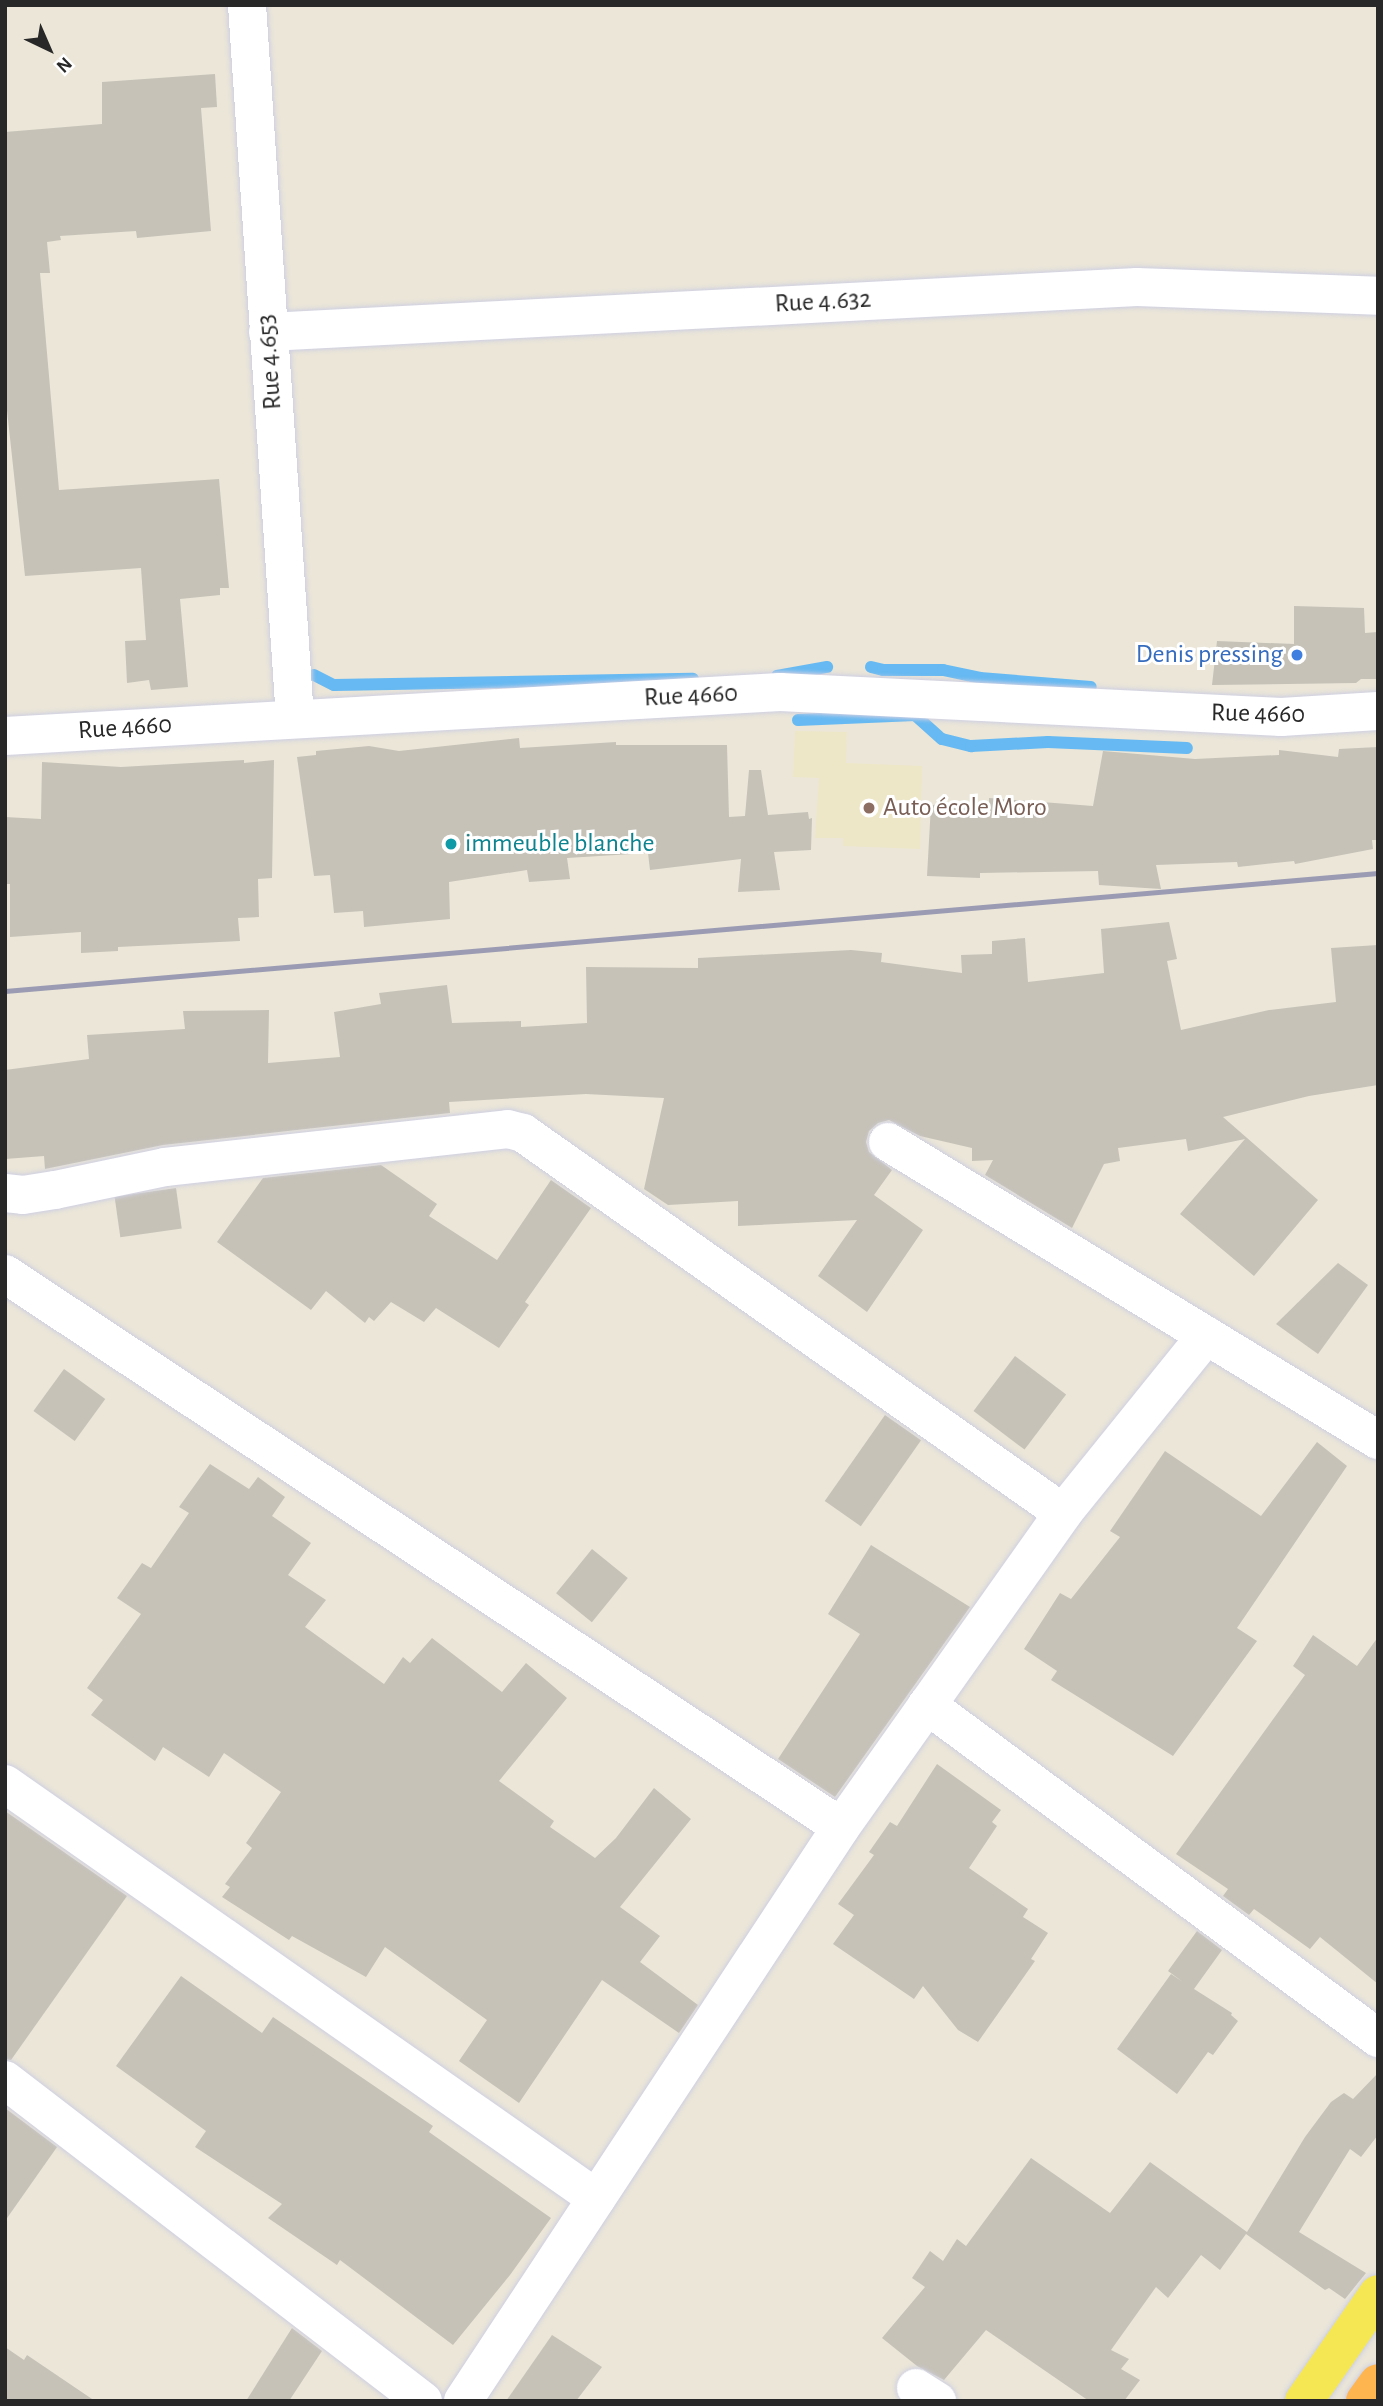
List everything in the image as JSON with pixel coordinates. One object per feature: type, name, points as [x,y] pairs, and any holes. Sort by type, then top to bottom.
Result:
[{"type":"highway","points":[[1366,2401],[1378,2383]]},
{"type":"main road","points":[[1304,2401],[1378,2294]]},
{"type":"street","name":"Rue 4.653","points":[[247,5],[295,718]]},
{"type":"street","name":"Rue 4.632","points":[[268,332],[1138,287],[1378,296]]},
{"type":"street","name":"Rue 4660","points":[[5,736],[780,692],[1281,717],[1378,711]]},
{"type":"street","points":[[5,1193],[23,1195],[55,1190],[165,1167],[508,1129],[523,1133],[1063,1513]]},
{"type":"street","points":[[888,1142],[1378,1440]]},
{"type":"street","points":[[5,1274],[841,1827]]},
{"type":"street","points":[[463,2401],[841,1827],[1063,1513],[1206,1336]]},
{"type":"street","points":[[927,1705],[1378,2038]]},
{"type":"street","points":[[5,1784],[596,2198]]},
{"type":"street","points":[[5,2080],[423,2401]]},
{"type":"shaded area","name":"Auto école Moro","points":[[795,731],[847,732],[846,763],[922,766],[920,849],[843,846],[843,838],[815,838],[819,778],[793,777]]},
{"type":"building","points":[[215,74],[217,107],[201,108],[211,231],[137,238],[136,231],[60,236],[61,240],[47,242],[50,273],[40,273],[59,490],[219,479],[229,588],[220,588],[220,595],[180,599],[188,687],[151,690],[149,680],[127,683],[125,641],[146,640],[141,568],[25,576],[5,392],[5,132],[102,124],[102,82]]},
{"type":"building","name":"Denis pressing","points":[[1294,606],[1364,608],[1365,633],[1378,632],[1378,679],[1361,679],[1356,683],[1212,685],[1217,641],[1294,644]]},
{"type":"building","points":[[519,738],[520,748],[616,742],[616,745],[727,745],[729,817],[745,816],[749,770],[761,770],[768,815],[808,812],[809,819],[812,818],[811,850],[774,852],[780,890],[738,892],[741,859],[650,870],[648,853],[567,858],[570,879],[529,882],[527,870],[449,882],[450,919],[364,927],[363,911],[334,913],[330,875],[314,876],[297,757],[316,755],[316,751],[369,746],[399,751]]},
{"type":"building","points":[[1378,747],[1378,840],[1372,840],[1373,849],[1295,864],[1294,861],[1238,867],[1237,862],[1156,865],[1161,889],[1099,885],[1098,871],[980,873],[980,878],[927,876],[931,805],[989,802],[989,798],[1093,806],[1103,751],[1195,759],[1279,755],[1279,750],[1338,757],[1339,749]]},
{"type":"building","points":[[244,760],[244,763],[274,760],[272,878],[258,879],[259,917],[238,918],[240,941],[118,947],[118,951],[81,953],[81,932],[10,937],[10,884],[5,884],[5,817],[41,819],[42,762],[121,767]]},
{"type":"building","points":[[1169,922],[1177,959],[1167,961],[1181,1030],[1269,1010],[1336,1002],[1331,948],[1378,945],[1378,1085],[1309,1096],[1223,1117],[1318,1200],[1254,1276],[1180,1214],[1245,1139],[1188,1151],[1186,1139],[1118,1148],[1120,1161],[1104,1164],[1072,1228],[985,1175],[993,1160],[972,1161],[972,1148],[920,1136],[889,1120],[878,1123],[869,1131],[866,1142],[869,1152],[892,1170],[874,1195],[923,1230],[867,1312],[818,1276],[857,1220],[738,1226],[738,1201],[668,1205],[644,1189],[664,1098],[586,1094],[449,1102],[450,1113],[163,1145],[45,1169],[44,1156],[5,1159],[5,1070],[89,1059],[87,1035],[185,1029],[183,1011],[269,1010],[268,1063],[340,1057],[334,1012],[381,1004],[379,993],[447,985],[452,1023],[521,1021],[521,1027],[587,1023],[586,967],[698,968],[698,958],[851,950],[882,953],[881,962],[962,973],[961,955],[992,954],[992,941],[1025,938],[1028,982],[1104,973],[1101,929]]},
{"type":"building","points":[[381,1165],[437,1204],[429,1216],[497,1260],[551,1180],[591,1208],[525,1302],[529,1305],[499,1348],[436,1308],[424,1322],[391,1302],[374,1321],[369,1317],[365,1323],[326,1291],[311,1310],[217,1242],[263,1178]]},
{"type":"building","points":[[176,1188],[182,1229],[120,1237],[115,1197]]},
{"type":"building","points":[[1338,1263],[1368,1285],[1318,1354],[1276,1324]]},
{"type":"building","points":[[1015,1356],[1066,1395],[1025,1450],[973,1411]]},
{"type":"building","points":[[64,1369],[105,1399],[75,1441],[33,1411]]},
{"type":"building","points":[[885,1415],[921,1440],[861,1526],[825,1501]]},
{"type":"building","points":[[1317,1442],[1347,1466],[1237,1628],[1257,1641],[1173,1756],[1051,1680],[1057,1671],[1024,1649],[1060,1593],[1071,1599],[1120,1537],[1110,1531],[1165,1451],[1261,1516]]},
{"type":"building","points":[[210,1464],[249,1489],[258,1477],[285,1497],[272,1516],[311,1543],[288,1575],[326,1600],[305,1627],[384,1684],[403,1657],[410,1663],[432,1638],[502,1692],[526,1663],[567,1698],[499,1781],[554,1821],[550,1827],[595,1858],[616,1838],[654,1788],[691,1819],[620,1907],[660,1936],[640,1962],[698,2005],[679,2033],[602,1980],[519,2103],[459,2061],[487,2020],[385,1947],[366,1977],[292,1936],[289,1940],[222,1897],[230,1887],[225,1884],[252,1848],[246,1843],[281,1792],[224,1753],[209,1777],[163,1747],[155,1761],[91,1715],[103,1700],[87,1688],[141,1614],[117,1598],[142,1563],[151,1568],[189,1513],[179,1507]]},
{"type":"building","points":[[871,1545],[970,1607],[835,1797],[778,1759],[860,1634],[828,1614]]},
{"type":"building","points":[[592,1549],[628,1578],[592,1622],[556,1593]]},
{"type":"building","points":[[1313,1635],[1357,1666],[1378,1637],[1378,1984],[1320,1937],[1310,1949],[1254,1909],[1249,1915],[1223,1896],[1228,1889],[1176,1854],[1305,1675],[1293,1666]]},
{"type":"building","points":[[937,1764],[1001,1810],[992,1822],[997,1826],[969,1868],[1028,1909],[1023,1917],[1048,1933],[1031,1959],[1035,1961],[978,2042],[958,2030],[923,1986],[914,1999],[833,1944],[854,1915],[838,1904],[874,1855],[869,1852],[890,1822],[897,1826]]},
{"type":"building","points":[[5,1811],[127,1896],[11,2060],[5,2059]]},
{"type":"building","points":[[1197,1931],[1222,1950],[1194,1989],[1232,2013],[1238,2021],[1213,2055],[1208,2052],[1177,2094],[1117,2049],[1171,1974],[1183,1982],[1168,1971]]},
{"type":"building","points":[[181,1976],[262,2033],[273,2017],[433,2126],[429,2132],[551,2218],[510,2275],[453,2345],[340,2260],[337,2265],[268,2218],[282,2204],[195,2147],[206,2131],[116,2066]]},
{"type":"building","points":[[1378,2073],[1378,2135],[1361,2157],[1350,2149],[1299,2232],[1366,2273],[1345,2299],[1329,2288],[1325,2290],[1246,2234],[1220,2270],[1201,2255],[1168,2298],[1156,2287],[1111,2350],[1129,2359],[1121,2369],[1140,2380],[1124,2401],[1089,2401],[986,2330],[944,2380],[917,2366],[882,2338],[925,2287],[912,2278],[930,2251],[943,2261],[957,2239],[966,2246],[1031,2158],[1110,2213],[1150,2162],[1247,2232],[1305,2137],[1331,2102],[1344,2093],[1353,2099]]},
{"type":"building","points":[[5,2108],[57,2147],[5,2221]]},
{"type":"building","points":[[292,2328],[322,2351],[289,2401],[246,2401]]},
{"type":"building","points":[[552,2335],[602,2367],[576,2401],[506,2401]]},
{"type":"building","points":[[5,2347],[24,2360],[27,2355],[95,2401],[5,2401]]},
{"type":"waterway","points":[[777,676],[827,667]]},
{"type":"waterway","points":[[871,667],[883,670],[943,670],[980,678],[1091,687]]},
{"type":"waterway","points":[[314,675],[334,685],[693,679]]},
{"type":"waterway","points":[[798,720],[915,715],[942,739],[971,746],[1048,742],[1187,748]]},
{"type":"railway","points":[[5,991],[1378,873]]},
{"type":"place","name":"Denis pressing","points":[[1297,655]]},
{"type":"place","name":"Auto école Moro","points":[[869,808]]},
{"type":"place","name":"immeuble blanche","points":[[451,844]]}]
